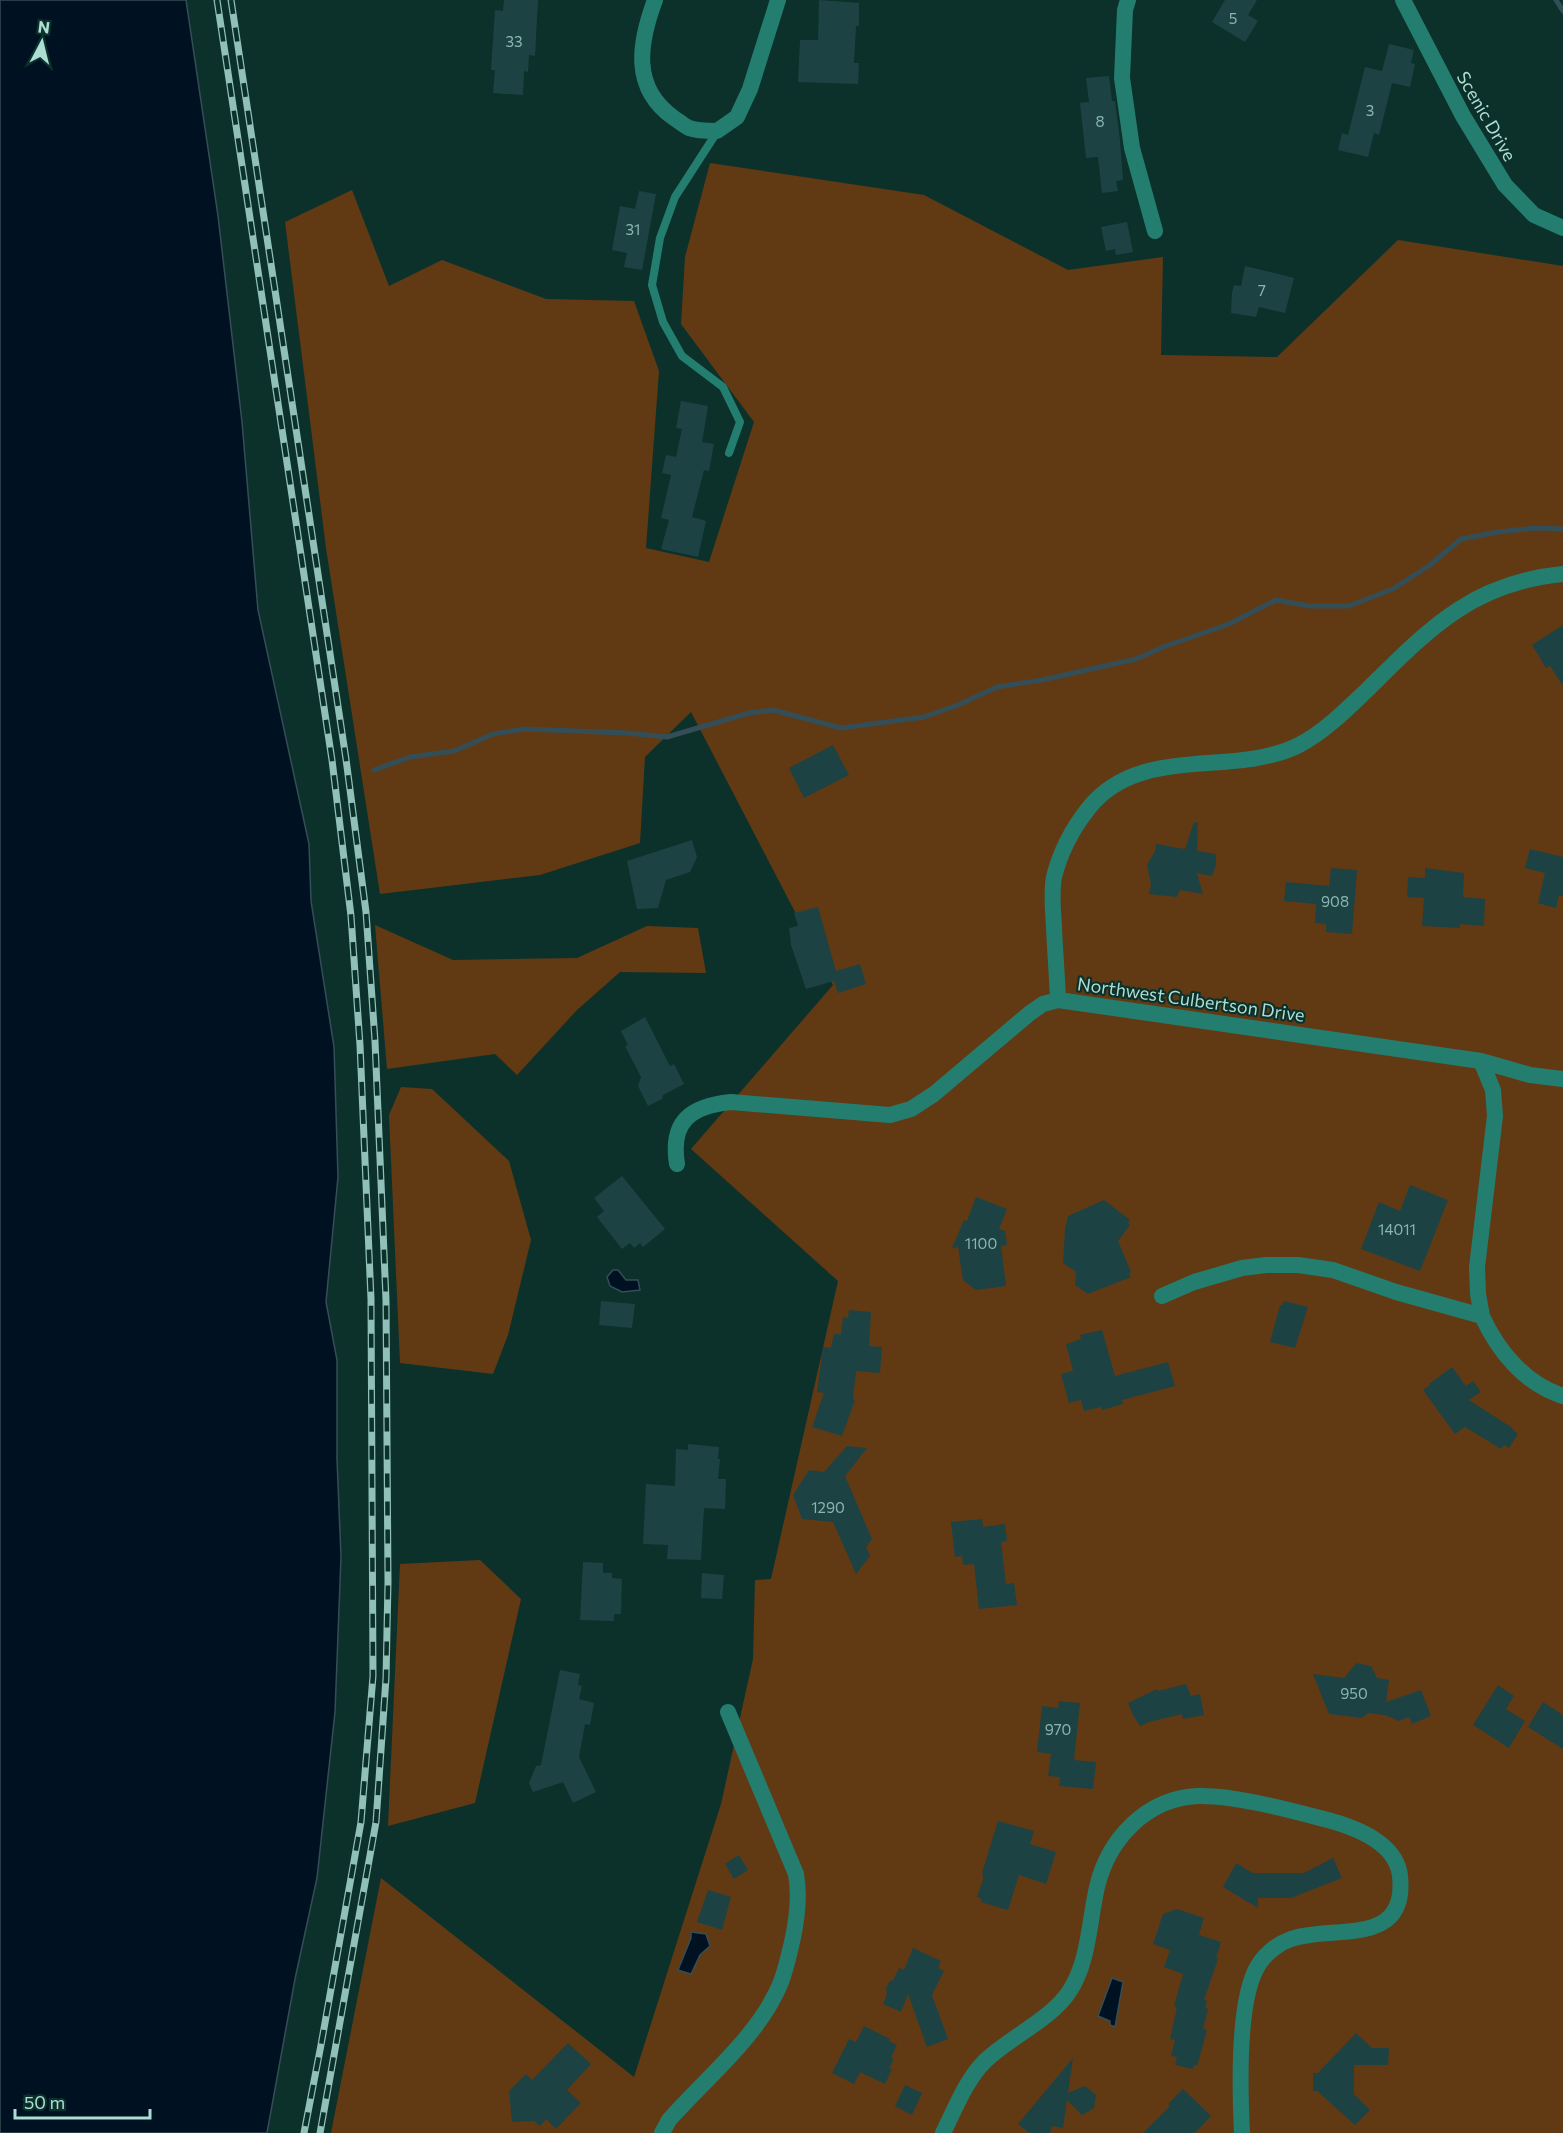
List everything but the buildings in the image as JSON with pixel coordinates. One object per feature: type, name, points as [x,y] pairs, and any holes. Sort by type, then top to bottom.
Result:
[{"type":"street","points":[[655,0],[645,28],[641,56],[649,90],[662,109],[690,129],[717,131],[737,117],[750,89],[778,0]]},
{"type":"street","points":[[1128,0],[1125,10],[1122,78],[1132,148],[1155,231]]},
{"type":"street","name":"Scenic Drive","points":[[1403,0],[1463,116],[1505,185],[1534,215],[1563,228]]},
{"type":"street","points":[[1058,1000],[1053,905],[1054,879],[1061,856],[1074,830],[1089,807],[1110,787],[1135,774],[1166,767],[1277,755],[1301,745],[1322,731],[1423,634],[1445,617],[1498,588],[1524,580],[1563,574]]},
{"type":"street","name":"Northwest Culbertson Drive","points":[[677,1164],[675,1149],[677,1132],[684,1120],[695,1110],[712,1104],[731,1102],[867,1115],[890,1115],[911,1109],[934,1094],[1030,1013],[1043,1004],[1058,1000],[1481,1061],[1530,1075],[1563,1079]]},
{"type":"street","points":[[1481,1061],[1493,1090],[1495,1116],[1477,1267],[1482,1316],[1491,1335],[1528,1379],[1563,1396]]},
{"type":"street","points":[[1162,1296],[1194,1282],[1242,1268],[1298,1265],[1333,1270],[1396,1292],[1482,1316]]},
{"type":"street","points":[[662,2133],[669,2120],[761,2017],[781,1982],[796,1923],[798,1901],[796,1874],[728,1712]]},
{"type":"street","points":[[943,2133],[980,2067],[1000,2048],[1056,2007],[1069,1993],[1083,1960],[1100,1876],[1122,1835],[1133,1822],[1146,1813],[1177,1800],[1196,1796],[1229,1799],[1317,1817],[1349,1827],[1379,1843],[1398,1867],[1400,1876],[1395,1908],[1390,1916],[1380,1924],[1367,1930],[1312,1934],[1293,1938],[1280,1944],[1259,1964],[1251,1979],[1246,1997],[1241,2105],[1242,2133]]},
{"type":"lane","points":[[717,131],[675,197],[660,238],[652,285],[663,322],[682,356],[723,387],[740,422],[729,453]]},
{"type":"shaded area","points":[[710,163],[924,195],[1068,270],[1163,257],[1161,355],[1277,357],[1398,240],[1563,266],[1563,2133],[331,2133],[381,1878],[634,2077],[721,1804],[753,1659],[755,1580],[771,1579],[838,1281],[691,1149],[833,985],[691,712],[645,757],[640,843],[540,875],[380,894],[326,548],[285,222],[352,190],[389,286],[442,260],[546,299],[634,301],[659,371],[646,548],[709,562],[754,422],[681,324],[685,257]]},
{"type":"shaded area","points":[[375,925],[453,960],[577,958],[647,926],[698,928],[706,973],[620,972],[577,1010],[517,1075],[495,1054],[387,1069]]},
{"type":"shaded area","points":[[401,1087],[432,1089],[509,1161],[531,1240],[508,1335],[493,1374],[400,1363],[389,1115]]},
{"type":"shaded area","points":[[480,1560],[521,1599],[475,1803],[388,1826],[400,1564]]},
{"type":"water","points":[[0,0],[186,0],[218,216],[242,422],[258,610],[309,844],[311,901],[334,1047],[338,1177],[326,1302],[337,1360],[337,1459],[341,1557],[335,1712],[317,1878],[295,1979],[267,2133],[0,2133]]},
{"type":"water","points":[[613,1270],[618,1270],[626,1280],[638,1280],[640,1290],[622,1292],[610,1286],[607,1277]]},
{"type":"water","points":[[691,1932],[706,1934],[710,1946],[700,1955],[691,1974],[678,1970],[691,1938]]},
{"type":"water","points":[[1112,1978],[1123,1982],[1115,2027],[1110,2025],[1110,2021],[1098,2016]]},
{"type":"waterway","points":[[1556,0],[1563,11]]},
{"type":"waterway","points":[[374,770],[410,757],[454,751],[493,734],[524,729],[667,737],[749,713],[773,710],[841,728],[924,717],[958,705],[997,687],[1042,680],[1136,659],[1229,624],[1276,600],[1309,606],[1349,606],[1393,589],[1430,565],[1461,539],[1535,528],[1563,529]]},
{"type":"railway","points":[[217,0],[332,760],[351,916],[360,1045],[371,1299],[373,1676],[361,1822],[304,2133]]},
{"type":"railway","points":[[231,0],[346,759],[366,912],[375,1041],[386,1300],[388,1582],[386,1678],[376,1822],[320,2133]]}]
